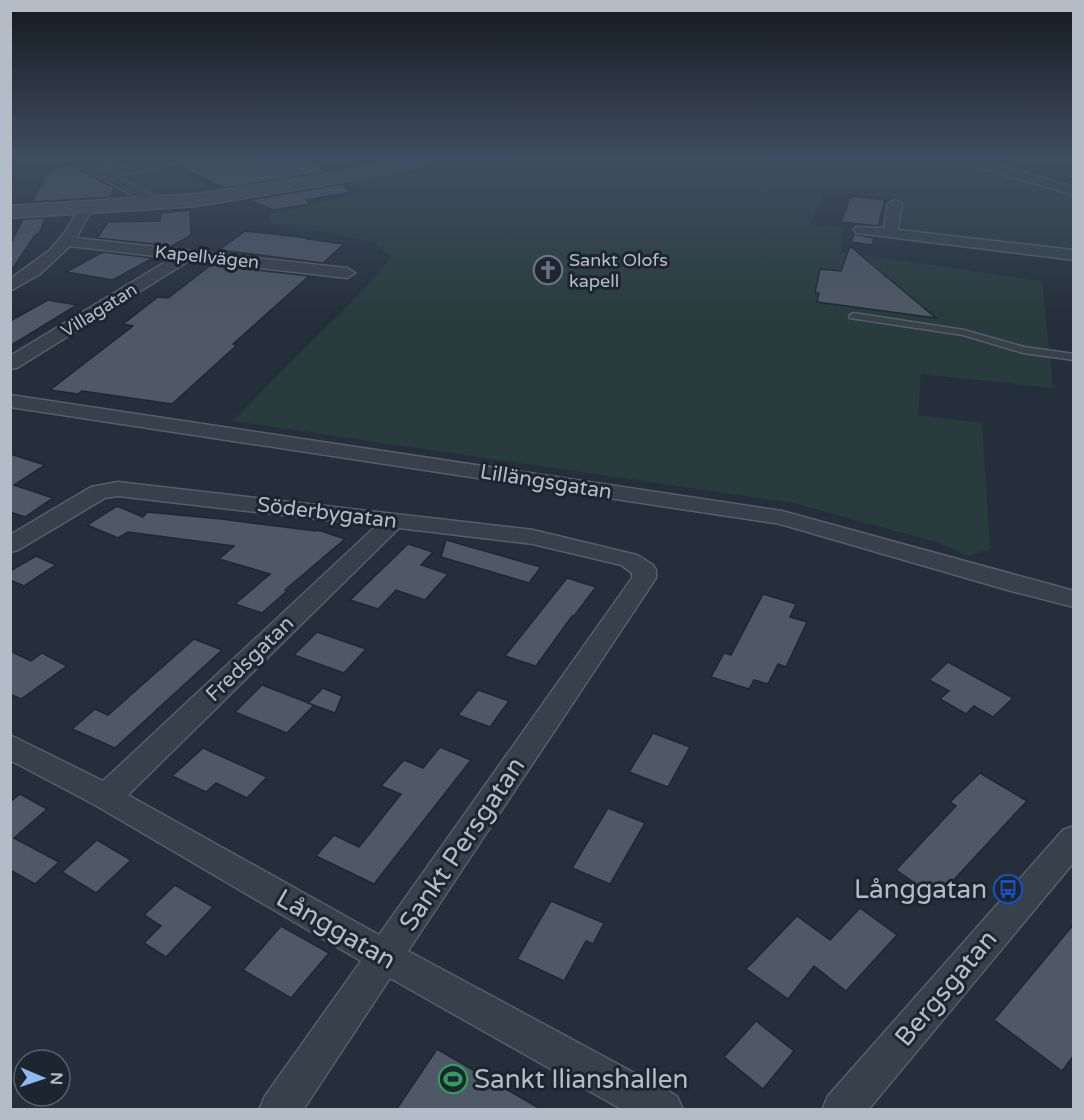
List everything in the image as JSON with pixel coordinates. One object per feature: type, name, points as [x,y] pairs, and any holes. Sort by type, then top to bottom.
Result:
[{"type":"street","points":[[10,286],[40,269],[67,241],[83,212]]},
{"type":"street","points":[[890,233],[894,212]]},
{"type":"street","points":[[861,230],[1074,255]]},
{"type":"street","name":"Kapellvägen","points":[[67,241],[347,273]]},
{"type":"street","name":"Villagatan","points":[[10,364],[187,255]]},
{"type":"street","name":"Lillängsgatan","points":[[10,400],[782,518],[1020,586],[1074,599]]},
{"type":"street","name":"Söderbygatan","points":[[10,545],[107,489],[162,492],[533,537],[629,560],[644,570],[644,578]]},
{"type":"street","name":"Fredsgatan","points":[[106,797],[394,521]]},
{"type":"street","name":"Sankt Persgatan","points":[[279,1110],[644,578]]},
{"type":"street","name":"Långgatan","points":[[10,746],[106,797],[384,956],[663,1110]]},
{"type":"street","name":"Bergsgatan","points":[[842,1110],[1074,839]]},
{"type":"lane","points":[[853,316],[964,333],[1023,350],[1074,357]]},
{"type":"green space","points":[[815,212],[810,224],[844,228],[841,252],[1042,281],[1053,388],[921,374],[918,415],[982,423],[990,549],[968,556],[940,543],[794,503],[233,421],[372,281],[391,257],[372,241],[271,223],[269,214]]},
{"type":"green space","points":[[898,212],[1073,212],[1073,253],[901,233]]},
{"type":"building","points":[[190,212],[191,235],[172,246],[97,238],[108,222],[160,221],[161,213]]},
{"type":"building","points":[[845,212],[882,212],[878,226],[841,222]]},
{"type":"building","points":[[46,218],[39,233],[36,234],[13,268],[10,267],[10,245],[23,219]]},
{"type":"building","points":[[245,231],[344,244],[323,263],[219,250]]},
{"type":"building","points":[[854,234],[874,238],[872,245],[851,242]]},
{"type":"building","points":[[850,246],[936,318],[817,302],[819,293],[815,293],[820,269],[841,271]]},
{"type":"building","points":[[103,252],[153,258],[113,280],[66,272]]},
{"type":"building","points":[[211,265],[309,276],[233,344],[237,345],[172,404],[82,391],[78,394],[50,390],[133,326],[123,324],[158,297],[168,298]]},
{"type":"building","points":[[48,300],[77,305],[10,346],[10,321]]},
{"type":"building","points":[[10,454],[45,465],[14,485],[53,498],[25,517],[10,512]]},
{"type":"building","points":[[117,506],[143,517],[147,512],[221,519],[318,530],[345,539],[285,590],[287,591],[262,613],[235,604],[270,574],[219,559],[234,546],[128,532],[118,538],[87,525]]},
{"type":"building","points":[[446,540],[541,567],[529,583],[441,557]]},
{"type":"building","points":[[408,544],[433,552],[421,565],[448,574],[425,600],[396,590],[378,609],[350,600]]},
{"type":"building","points":[[36,556],[56,565],[24,586],[10,580],[10,571]]},
{"type":"building","points":[[567,578],[596,587],[536,666],[505,656]]},
{"type":"building","points":[[763,594],[796,604],[790,617],[807,622],[786,667],[778,664],[768,684],[754,680],[749,689],[711,677],[724,653],[731,655]]},
{"type":"building","points":[[317,632],[366,649],[344,673],[294,655]]},
{"type":"building","points":[[194,639],[222,650],[115,748],[72,729],[95,709],[108,715]]},
{"type":"building","points":[[10,651],[31,661],[42,653],[67,666],[21,699],[10,694]]},
{"type":"building","points":[[948,662],[1013,698],[993,717],[974,706],[966,714],[940,699],[949,691],[929,680]]},
{"type":"building","points":[[262,685],[314,705],[287,733],[235,712]]},
{"type":"building","points":[[323,688],[342,696],[335,713],[308,703]]},
{"type":"building","points":[[478,690],[509,701],[490,727],[458,715]]},
{"type":"building","points":[[653,733],[690,747],[668,787],[629,772]]},
{"type":"building","points":[[440,747],[471,760],[374,884],[316,856],[334,835],[359,847],[401,794],[381,786],[404,760],[423,768]]},
{"type":"building","points":[[203,748],[267,777],[247,798],[216,783],[206,792],[172,776]]},
{"type":"building","points":[[980,773],[1027,801],[937,898],[896,870],[956,806],[950,802]]},
{"type":"building","points":[[20,794],[47,809],[14,838],[59,862],[35,884],[10,870],[10,802]]},
{"type":"building","points":[[608,808],[645,823],[610,884],[572,868]]},
{"type":"building","points":[[97,840],[131,860],[96,893],[62,872]]},
{"type":"building","points":[[175,885],[213,907],[166,957],[144,943],[161,926],[144,915]]},
{"type":"building","points":[[551,901],[604,923],[593,944],[586,941],[564,981],[517,959]]},
{"type":"building","points":[[860,908],[897,935],[846,991],[814,966],[788,999],[746,969],[797,916],[830,940]]},
{"type":"building","points":[[1074,924],[1074,1055],[1062,1071],[994,1020]]},
{"type":"building","points":[[281,926],[329,953],[291,998],[243,970]]},
{"type":"building","points":[[756,1021],[794,1051],[763,1089],[724,1057]]},
{"type":"building","name":"Sankt Ilianshallen","points":[[437,1049],[542,1110],[396,1110]]},
{"type":"place","name":"Sankt Olofs kapell","points":[[548,270]]},
{"type":"place","name":"Långgatan","points":[[1008,889]]},
{"type":"place","name":"Sankt Ilianshallen","points":[[453,1079]]}]
